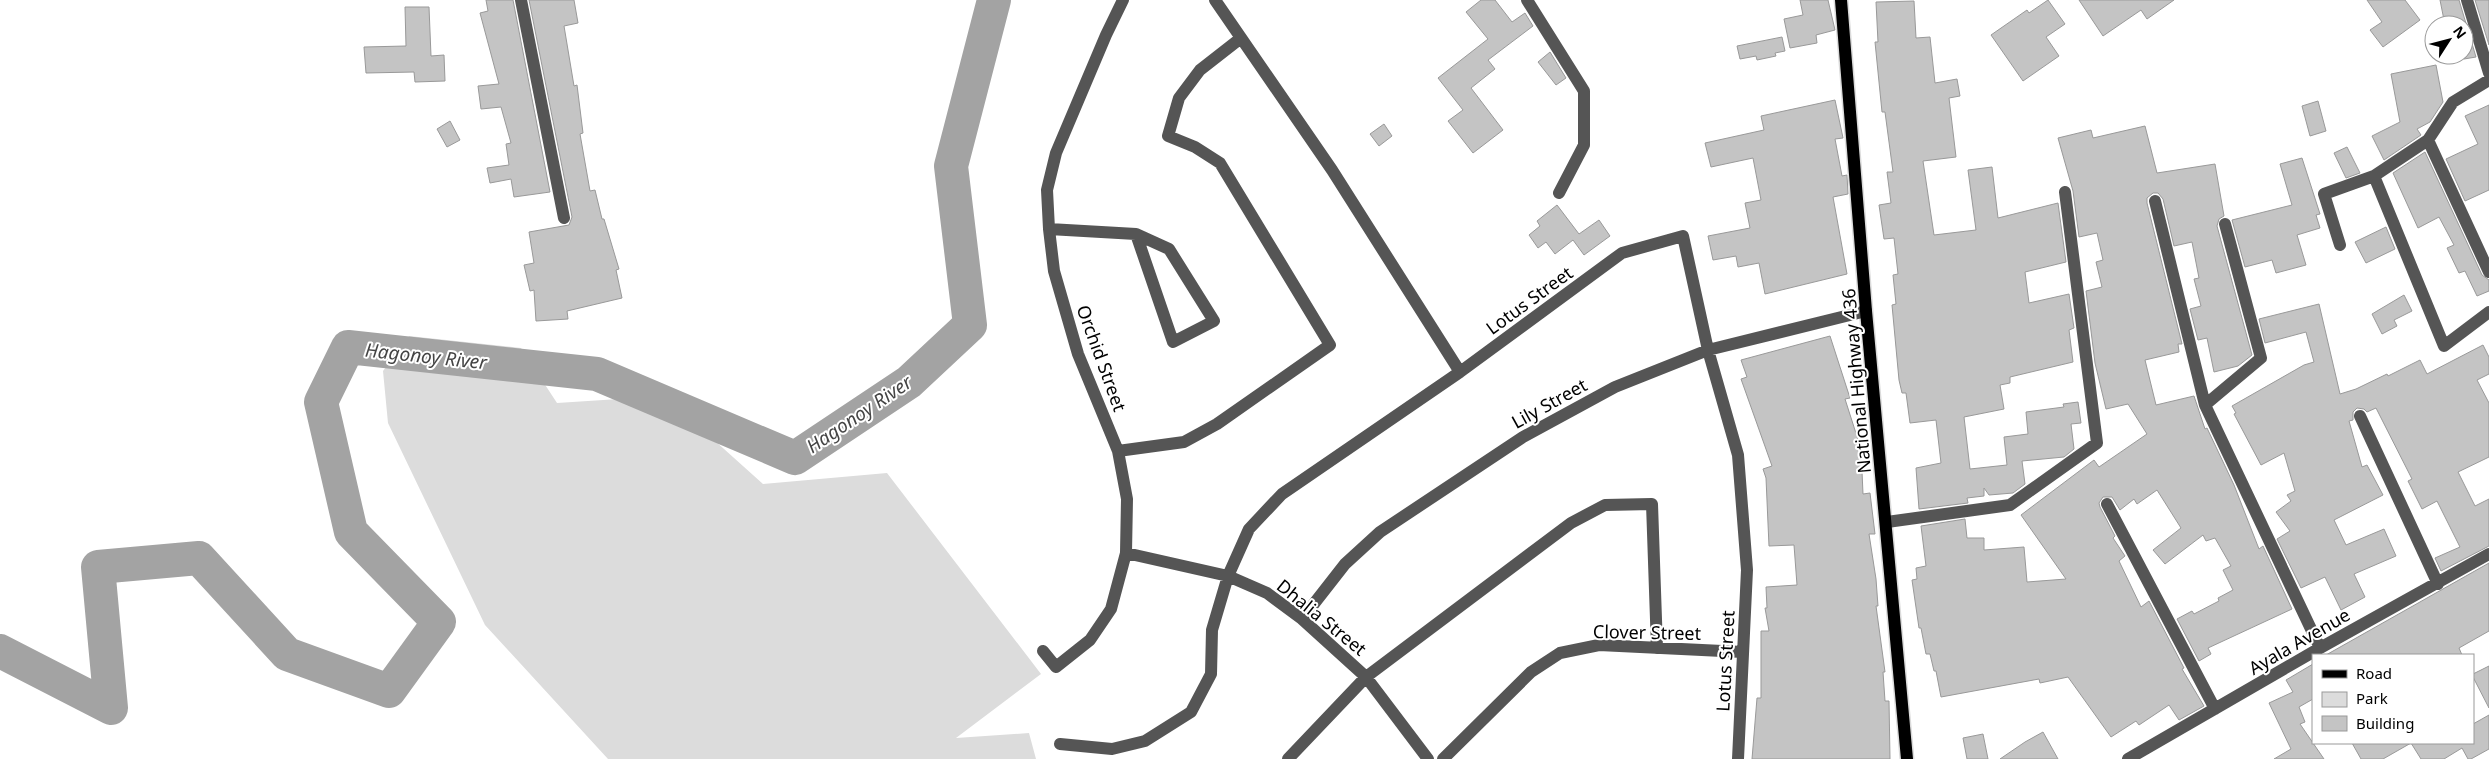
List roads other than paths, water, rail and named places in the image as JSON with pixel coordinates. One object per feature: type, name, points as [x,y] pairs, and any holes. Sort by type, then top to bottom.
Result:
[{"type":"main road","name":"National Highway 436","points":[[1841,0],[1866,311],[1887,522],[1907,759]]},
{"type":"street","points":[[521,0],[564,218]]},
{"type":"street","name":"Orchid Street","points":[[1044,651],[1056,667],[1090,640],[1112,609],[1126,553],[1127,499],[1118,451],[1078,354],[1054,271],[1049,229],[1048,190],[1056,153],[1106,35],[1124,0]]},
{"type":"street","points":[[1215,0],[1332,170],[1460,372]]},
{"type":"street","points":[[1528,0],[1584,92],[1584,145],[1559,193]]},
{"type":"street","points":[[2467,0],[2489,73]]},
{"type":"street","points":[[1118,451],[1184,442],[1217,424],[1330,345],[1220,163],[1195,147],[1168,136],[1179,98],[1200,70],[1241,38]]},
{"type":"street","points":[[2340,245],[2324,194],[2374,176],[2428,140],[2453,102],[2489,80]]},
{"type":"street","points":[[2428,140],[2489,272]]},
{"type":"street","points":[[2374,176],[2444,346],[2489,312]]},
{"type":"street","points":[[1887,522],[2010,505],[2097,443],[2065,192]]},
{"type":"street","points":[[2155,201],[2206,405],[2320,648]]},
{"type":"street","points":[[2206,405],[2260,358],[2225,224]]},
{"type":"street","points":[[1049,229],[1136,234],[1169,249],[1214,321],[1173,342],[1136,234]]},
{"type":"street","name":"Lotus Street","points":[[1060,744],[1112,748],[1145,741],[1191,712],[1211,674],[1212,630],[1228,576],[1249,528],[1282,494],[1460,372],[1622,253],[1683,236],[1708,350],[1738,455],[1747,570],[1738,759]]},
{"type":"street","name":"Lily Street","points":[[1302,619],[1346,564],[1380,532],[1515,442],[1615,387],[1708,350],[1866,311]]},
{"type":"street","points":[[2360,416],[2438,584]]},
{"type":"street","points":[[1288,759],[1366,676],[1571,522],[1605,505],[1652,504],[1657,648]]},
{"type":"street","points":[[2107,504],[2215,709]]},
{"type":"street","name":"Dhalia Street","points":[[1126,553],[1228,576],[1267,593],[1302,619],[1366,676],[1428,759]]},
{"type":"street","name":"Ayala Avenue","points":[[2128,759],[2320,648],[2489,554]]},
{"type":"street","name":"Clover Street","points":[[1443,759],[1532,672],[1560,653],[1599,645],[1743,652]]},
{"type":"waterway","name":"Hagonoy River","points":[[0,651],[111,708],[98,567],[199,558],[287,654],[389,691],[439,622],[351,532],[321,402],[348,347],[597,374],[795,458],[909,382],[970,325],[951,166],[994,0]]}]
